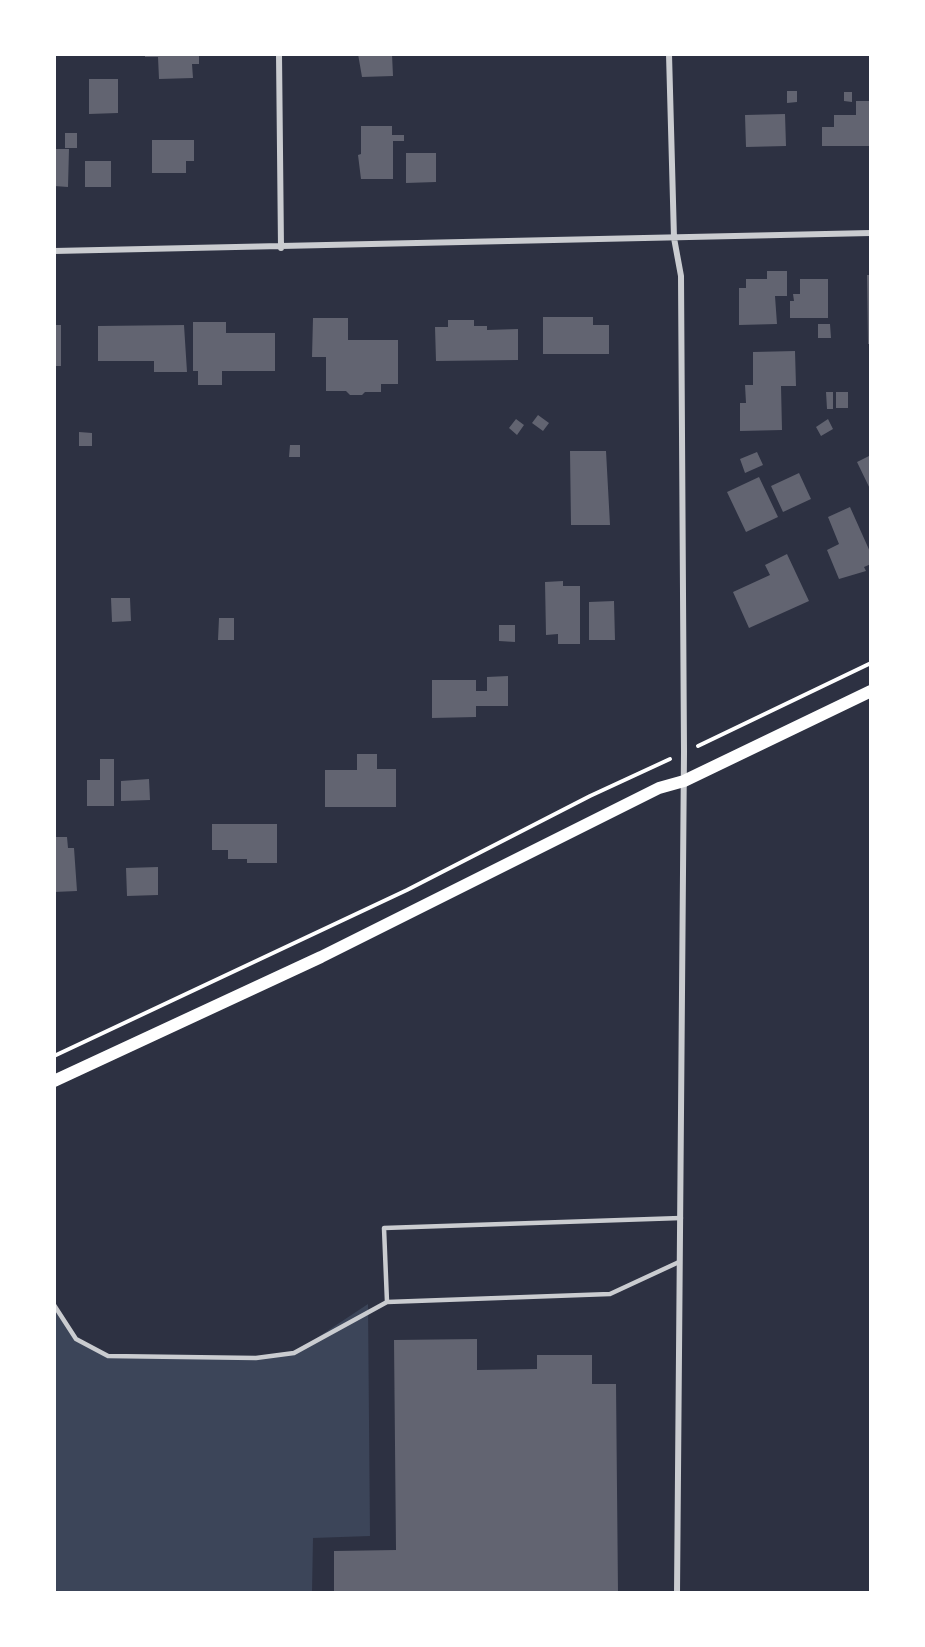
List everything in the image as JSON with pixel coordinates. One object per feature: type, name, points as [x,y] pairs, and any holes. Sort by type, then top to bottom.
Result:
[{"type":"main road","points":[[54,1081],[321,957],[659,788],[684,781],[871,691]]},
{"type":"street","points":[[279,54],[282,248]]},
{"type":"street","points":[[669,54],[674,238],[681,276],[684,752],[677,1593]]},
{"type":"street","points":[[54,251],[282,248],[871,233]]},
{"type":"lane","points":[[387,1302],[384,1228],[681,1218]]},
{"type":"lane","points":[[54,1305],[76,1339],[108,1356],[256,1359],[294,1353],[387,1302],[610,1294],[679,1262]]},
{"type":"path","points":[[54,1056],[406,890],[590,796],[871,663]]},
{"type":"shaded area","points":[[368,1304],[370,1536],[313,1538],[312,1593],[54,1593],[54,1305],[76,1339],[108,1356],[256,1358],[294,1353]]},
{"type":"building","points":[[145,54],[192,54],[199,56],[199,64],[192,64],[193,78],[159,79],[158,57],[145,57]]},
{"type":"building","points":[[358,54],[392,54],[393,76],[362,77]]},
{"type":"building","points":[[89,79],[118,79],[118,113],[89,114]]},
{"type":"building","points":[[787,91],[797,91],[797,102],[787,103]]},
{"type":"building","points":[[844,92],[852,92],[852,102],[844,101]]},
{"type":"building","points":[[856,101],[871,101],[871,146],[822,146],[822,127],[834,127],[834,115],[856,115]]},
{"type":"building","points":[[785,114],[786,146],[746,147],[745,115]]},
{"type":"building","points":[[361,126],[392,126],[392,135],[404,135],[404,141],[393,141],[393,179],[361,179],[358,155],[361,154]]},
{"type":"building","points":[[65,133],[77,133],[77,148],[65,148]]},
{"type":"building","points":[[152,140],[194,140],[194,161],[186,161],[186,173],[152,173]]},
{"type":"building","points":[[54,149],[69,149],[68,187],[54,186]]},
{"type":"building","points":[[406,153],[436,153],[436,182],[406,183]]},
{"type":"building","points":[[85,161],[111,161],[111,187],[85,187]]},
{"type":"building","points":[[767,271],[787,271],[787,296],[775,296],[777,324],[739,325],[739,288],[746,288],[746,279],[767,279]]},
{"type":"building","points":[[867,275],[871,275],[871,344],[868,344]]},
{"type":"building","points":[[800,279],[828,279],[828,318],[790,318],[790,301],[794,301],[793,294],[800,294]]},
{"type":"building","points":[[543,317],[593,317],[593,325],[609,325],[609,354],[543,354]]},
{"type":"building","points":[[313,318],[348,318],[348,340],[398,340],[398,384],[381,384],[381,392],[365,392],[362,395],[350,395],[346,391],[326,391],[326,357],[312,357]]},
{"type":"building","points":[[448,320],[474,320],[474,326],[487,326],[487,330],[518,329],[518,360],[436,361],[435,327],[448,327]]},
{"type":"building","points":[[193,322],[226,322],[226,333],[275,333],[275,371],[222,371],[222,385],[198,385],[198,371],[193,371]]},
{"type":"building","points":[[818,324],[830,324],[831,338],[818,338]]},
{"type":"building","points":[[54,325],[61,325],[61,366],[54,366]]},
{"type":"building","points":[[184,325],[187,372],[154,372],[154,361],[98,361],[98,326]]},
{"type":"building","points":[[795,351],[796,386],[781,386],[782,430],[740,431],[740,403],[746,403],[745,385],[753,385],[753,352]]},
{"type":"building","points":[[826,392],[833,392],[833,409],[827,409]]},
{"type":"building","points":[[836,392],[848,392],[848,408],[836,408]]},
{"type":"building","points":[[538,415],[549,423],[543,431],[532,423]]},
{"type":"building","points":[[516,419],[524,425],[517,435],[509,428]]},
{"type":"building","points":[[828,419],[833,429],[821,436],[816,427]]},
{"type":"building","points":[[79,432],[92,433],[92,446],[79,446]]},
{"type":"building","points":[[290,445],[300,445],[300,457],[289,457]]},
{"type":"building","points":[[570,451],[606,451],[610,525],[571,525]]},
{"type":"building","points":[[757,452],[763,465],[745,473],[740,459]]},
{"type":"building","points":[[871,455],[871,491],[857,462]]},
{"type":"building","points":[[799,473],[811,499],[783,512],[771,486]]},
{"type":"building","points":[[759,477],[778,517],[746,532],[727,492]]},
{"type":"building","points":[[850,507],[871,554],[871,564],[864,567],[866,571],[839,579],[827,550],[839,544],[828,517]]},
{"type":"building","points":[[787,554],[809,601],[749,628],[733,592],[770,575],[765,565]]},
{"type":"building","points":[[563,581],[563,586],[580,586],[580,644],[558,644],[558,634],[546,635],[545,582]]},
{"type":"building","points":[[111,598],[130,598],[131,621],[112,622]]},
{"type":"building","points":[[614,601],[615,640],[589,640],[589,602]]},
{"type":"building","points":[[219,618],[234,618],[234,640],[218,640]]},
{"type":"building","points":[[499,625],[515,625],[515,642],[499,641]]},
{"type":"building","points":[[508,676],[508,706],[476,706],[476,717],[432,718],[432,680],[476,680],[476,691],[487,691],[487,677]]},
{"type":"building","points":[[357,754],[377,754],[377,769],[396,769],[396,807],[325,807],[325,770],[357,770]]},
{"type":"building","points":[[100,759],[114,759],[114,806],[87,806],[87,780],[100,780]]},
{"type":"building","points":[[149,779],[150,800],[121,801],[121,781]]},
{"type":"building","points":[[212,824],[277,824],[277,863],[247,863],[247,859],[228,859],[228,850],[212,850]]},
{"type":"building","points":[[54,837],[67,837],[68,848],[74,848],[77,891],[54,892]]},
{"type":"building","points":[[158,867],[158,895],[127,896],[126,868]]},
{"type":"building","points":[[477,1339],[477,1370],[537,1369],[537,1355],[592,1355],[592,1384],[616,1384],[618,1593],[334,1593],[334,1551],[396,1550],[394,1340]]}]
